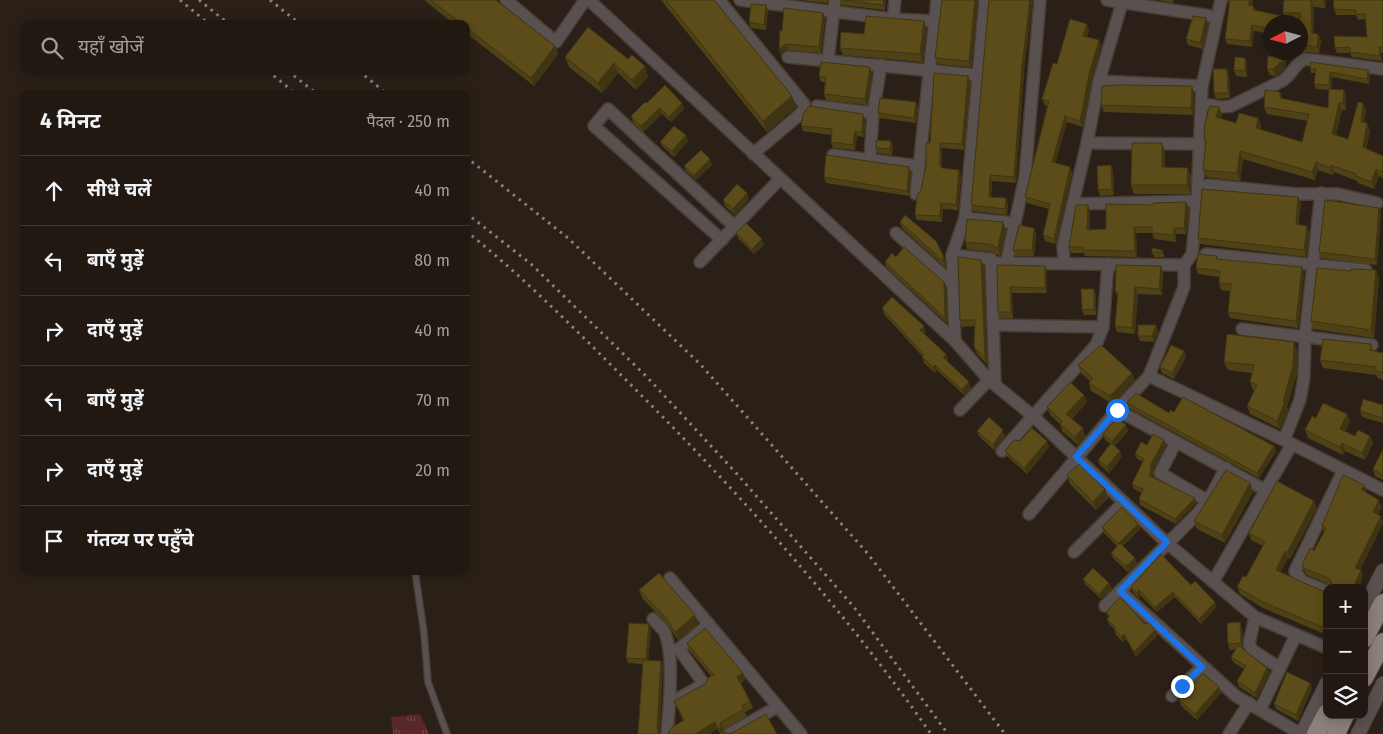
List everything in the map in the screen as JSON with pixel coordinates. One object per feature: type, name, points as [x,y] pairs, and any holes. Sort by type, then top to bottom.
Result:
[{"type":"main road","points":[[1368,631],[1383,602]]},
{"type":"main road","points":[[1366,674],[1383,642]]},
{"type":"main road","points":[[1316,734],[1324,719]]},
{"type":"main road","points":[[1336,734],[1343,719]]},
{"type":"street","points":[[506,0],[556,42],[587,0],[955,341],[992,381],[1033,416],[1167,542],[1255,617],[1323,646]]},
{"type":"street","points":[[719,0],[804,104],[804,110],[798,116],[753,154]]},
{"type":"street","points":[[740,0],[835,6],[893,19],[935,22]]},
{"type":"street","points":[[893,19],[895,0]]},
{"type":"street","points":[[916,194],[937,0]]},
{"type":"street","points":[[955,341],[952,255],[965,218],[984,0]]},
{"type":"street","points":[[1006,264],[1025,177],[1040,0]]},
{"type":"street","points":[[1108,0],[1217,17]]},
{"type":"street","points":[[1029,514],[1076,457],[1149,376],[1184,287],[1184,265],[1192,254],[1197,202],[1202,86],[1206,63],[1215,36],[1221,0]]},
{"type":"street","points":[[1064,263],[1063,246],[1099,81],[1122,3]]},
{"type":"street","points":[[828,60],[835,6]]},
{"type":"street","points":[[788,57],[977,75]]},
{"type":"street","points":[[1202,104],[1222,107],[1231,106],[1282,81],[1288,77],[1298,62],[1305,59],[1383,69]]},
{"type":"street","points":[[870,160],[873,113],[881,65]]},
{"type":"street","points":[[1099,81],[1202,86]]},
{"type":"street","points":[[817,106],[873,113]]},
{"type":"street","points":[[722,240],[594,126],[608,109],[734,226]]},
{"type":"street","points":[[1087,143],[1199,144]]},
{"type":"street","points":[[833,155],[919,166]]},
{"type":"street","points":[[700,262],[780,179]]},
{"type":"street","points":[[1208,185],[1298,194],[1338,194],[1377,203]]},
{"type":"street","points":[[1213,582],[1267,491],[1288,442],[1300,400],[1304,378],[1304,337],[1321,193]]},
{"type":"street","points":[[1073,204],[1197,202]]},
{"type":"street","points":[[965,218],[1015,223]]},
{"type":"street","points":[[896,233],[953,284]]},
{"type":"street","points":[[1206,254],[1372,271]]},
{"type":"street","points":[[952,255],[991,259],[995,326],[992,381],[960,410]]},
{"type":"street","points":[[991,263],[1184,265]]},
{"type":"street","points":[[1002,451],[1096,345],[1103,327],[1108,264]]},
{"type":"street","points":[[995,326],[1103,327]]},
{"type":"street","points":[[1242,329],[1372,344]]},
{"type":"street","points":[[1149,376],[1288,442],[1383,490]]},
{"type":"street","points":[[1117,410],[1175,444],[1226,468],[1267,491]]},
{"type":"street","points":[[1175,444],[1160,473],[1208,501]]},
{"type":"street","points":[[1105,606],[1208,501],[1226,468]]},
{"type":"street","points":[[1323,589],[1302,581],[1295,571],[1343,471]]},
{"type":"street","points":[[1074,552],[1124,502]]},
{"type":"street","points":[[1368,600],[1383,572]]},
{"type":"street","points":[[670,578],[801,734]]},
{"type":"street","points":[[1120,591],[1236,696],[1301,734],[1323,691]]},
{"type":"street","points":[[1255,617],[1249,644],[1252,650],[1280,668]]},
{"type":"street","points":[[653,619],[663,630],[674,650],[704,684],[670,703]]},
{"type":"street","points":[[667,734],[674,650],[709,624]]},
{"type":"street","points":[[1260,710],[1296,635]]},
{"type":"street","points":[[1172,696],[1202,667]]},
{"type":"street","points":[[1358,734],[1383,684]]},
{"type":"street","points":[[1228,734],[1249,703]]},
{"type":"street","points":[[729,734],[777,706]]},
{"type":"lane","points":[[416,575],[424,633],[428,682],[444,720],[447,734]]},
{"type":"green space","points":[[420,714],[429,734],[393,734],[391,717]]},
{"type":"building","points":[[431,0],[496,0],[555,46],[531,78],[470,30],[470,20],[457,20]]},
{"type":"building","points":[[666,0],[714,0],[792,96],[763,121]]},
{"type":"building","points":[[844,0],[884,0],[883,5]]},
{"type":"building","points":[[942,0],[975,0],[969,61],[935,58]]},
{"type":"building","points":[[989,0],[1030,0],[1022,66],[1014,177],[990,175],[989,197],[1006,198],[1005,209],[971,205]]},
{"type":"building","points":[[1230,0],[1250,0],[1248,5],[1254,6],[1253,10],[1278,15],[1263,15],[1263,27],[1252,25],[1250,41],[1225,39]]},
{"type":"building","points":[[1284,0],[1311,0],[1312,33],[1318,34],[1317,47],[1308,46],[1308,15],[1283,13]]},
{"type":"building","points":[[1333,0],[1383,0],[1383,47],[1379,47],[1380,56],[1350,52],[1350,47],[1335,48],[1334,36],[1367,37],[1365,14],[1356,14],[1356,10],[1334,9]]},
{"type":"building","points":[[751,4],[766,5],[764,25],[749,22]]},
{"type":"building","points":[[784,8],[823,13],[819,47],[786,44],[779,49]]},
{"type":"building","points":[[866,16],[924,21],[920,54],[840,48],[841,32],[864,34]]},
{"type":"building","points":[[1193,16],[1206,18],[1200,43],[1186,39]]},
{"type":"building","points":[[1070,19],[1087,24],[1083,36],[1099,40],[1089,74],[1080,121],[1065,116],[1052,162],[1070,167],[1054,239],[1043,235],[1050,204],[1025,197],[1049,101],[1042,99],[1053,63],[1057,64]]},
{"type":"building","points":[[588,27],[628,59],[632,55],[645,66],[632,80],[614,63],[598,83],[565,57]]},
{"type":"building","points":[[1235,57],[1245,58],[1245,71],[1234,70]]},
{"type":"building","points":[[1268,60],[1282,60],[1273,69],[1267,69]]},
{"type":"building","points":[[821,62],[870,67],[865,99],[824,94],[826,77],[819,76]]},
{"type":"building","points":[[1310,62],[1368,70],[1367,79],[1330,72],[1329,85],[1314,84],[1316,69],[1310,68]]},
{"type":"building","points":[[1213,69],[1227,69],[1228,93],[1214,93]]},
{"type":"building","points":[[934,73],[968,76],[962,144],[940,143],[940,166],[942,168],[959,170],[956,205],[941,203],[940,216],[915,215],[917,195],[921,190],[926,165],[926,143],[930,143]]},
{"type":"building","points":[[665,85],[682,103],[669,117],[660,108],[641,126],[631,116]]},
{"type":"building","points":[[1102,86],[1192,86],[1191,108],[1101,105]]},
{"type":"building","points":[[1329,89],[1344,90],[1343,103],[1339,103],[1332,134],[1348,139],[1358,102],[1363,103],[1361,122],[1367,123],[1363,147],[1383,156],[1383,172],[1376,169],[1371,182],[1331,165],[1330,168],[1316,162],[1312,172],[1240,151],[1237,173],[1203,170],[1206,140],[1204,139],[1205,123],[1210,106],[1219,107],[1216,117],[1236,123],[1239,113],[1258,118],[1256,128],[1302,142],[1309,114],[1264,107],[1265,90],[1280,92],[1280,98],[1328,108]]},
{"type":"building","points":[[880,98],[916,102],[914,118],[878,113]]},
{"type":"building","points":[[809,106],[863,114],[862,132],[855,131],[853,145],[831,142],[832,129],[801,126],[803,114]]},
{"type":"building","points":[[674,126],[686,135],[672,151],[660,142]]},
{"type":"building","points":[[876,140],[891,141],[890,149],[876,148]]},
{"type":"building","points":[[1132,143],[1162,143],[1162,167],[1188,168],[1187,185],[1131,185]]},
{"type":"building","points":[[701,150],[710,159],[694,175],[684,166]]},
{"type":"building","points":[[826,155],[909,167],[907,191],[824,177]]},
{"type":"building","points":[[1111,165],[1112,189],[1098,190],[1097,166]]},
{"type":"building","points":[[737,184],[747,193],[733,209],[723,200]]},
{"type":"building","points":[[1202,189],[1298,197],[1296,224],[1307,226],[1304,250],[1198,238]]},
{"type":"building","points":[[1325,200],[1379,208],[1375,259],[1319,252]]},
{"type":"building","points":[[1186,202],[1184,228],[1174,228],[1174,235],[1152,233],[1152,227],[1134,227],[1135,251],[1083,250],[1083,247],[1069,247],[1076,205],[1088,205],[1087,230],[1106,229],[1106,204],[1153,205],[1153,203]]},
{"type":"building","points":[[905,215],[936,241],[943,255],[943,261],[900,222]]},
{"type":"building","points":[[967,219],[1003,222],[998,248],[989,244],[965,242]]},
{"type":"building","points":[[746,223],[762,239],[752,249],[736,233]]},
{"type":"building","points":[[1019,225],[1034,228],[1032,250],[1013,250]]},
{"type":"building","points":[[904,247],[944,282],[945,318],[885,262],[892,253],[896,257]]},
{"type":"building","points":[[1152,248],[1162,250],[1162,252],[1152,252]]},
{"type":"building","points":[[1198,254],[1217,256],[1216,259],[1302,267],[1296,321],[1228,312],[1231,284],[1219,283],[1220,271],[1196,268]]},
{"type":"building","points":[[958,257],[981,260],[985,358],[974,347],[975,320],[960,320]]},
{"type":"building","points":[[997,265],[1045,266],[1045,288],[1010,287],[1011,312],[998,312]]},
{"type":"building","points":[[1116,265],[1161,266],[1159,289],[1135,287],[1132,328],[1115,326],[1118,292],[1115,291]]},
{"type":"building","points":[[1317,268],[1351,271],[1351,269],[1376,270],[1371,330],[1311,321]]},
{"type":"building","points":[[1081,289],[1094,289],[1094,309],[1082,310]]},
{"type":"building","points":[[892,297],[924,326],[920,330],[946,354],[943,357],[969,382],[962,390],[935,365],[933,367],[922,357],[924,355],[882,308]]},
{"type":"building","points":[[1138,325],[1156,325],[1152,336],[1138,336]]},
{"type":"building","points":[[1227,334],[1294,342],[1293,366],[1283,401],[1285,402],[1277,421],[1247,406],[1257,385],[1250,382],[1254,365],[1224,362]]},
{"type":"building","points":[[1323,339],[1371,344],[1370,350],[1383,353],[1383,373],[1375,370],[1376,367],[1320,360]]},
{"type":"building","points":[[1101,345],[1132,373],[1110,396],[1089,383],[1093,378],[1078,365]]},
{"type":"building","points":[[1171,345],[1184,351],[1172,373],[1160,367]]},
{"type":"building","points":[[1070,382],[1084,395],[1066,414],[1083,428],[1075,437],[1060,424],[1062,421],[1047,407]]},
{"type":"building","points":[[1136,393],[1169,413],[1170,410],[1174,412],[1183,397],[1274,446],[1257,473],[1127,403]]},
{"type":"building","points":[[1363,399],[1383,405],[1383,418],[1360,411]]},
{"type":"building","points":[[1323,403],[1347,414],[1340,429],[1355,436],[1358,430],[1370,436],[1362,453],[1342,443],[1340,447],[1305,430],[1312,416],[1316,418]]},
{"type":"building","points":[[989,417],[1003,430],[993,445],[977,431]]},
{"type":"building","points":[[1117,418],[1126,425],[1112,441],[1103,434]]},
{"type":"building","points":[[1032,428],[1047,441],[1024,468],[1005,451],[1014,440],[1020,441]]},
{"type":"building","points":[[1153,434],[1164,440],[1151,464],[1150,476],[1195,498],[1175,519],[1139,499],[1143,489],[1132,484],[1144,459],[1135,454],[1141,442],[1147,445]]},
{"type":"building","points":[[1111,443],[1120,451],[1107,467],[1098,460]]},
{"type":"building","points":[[1383,449],[1383,475],[1373,469]]},
{"type":"building","points":[[1079,464],[1105,489],[1093,502],[1067,475]]},
{"type":"building","points":[[1226,470],[1250,483],[1222,535],[1194,521]]},
{"type":"building","points":[[1343,475],[1364,485],[1362,490],[1379,500],[1373,512],[1381,516],[1355,568],[1361,570],[1355,584],[1332,584],[1330,579],[1304,568],[1302,565],[1310,548],[1314,551],[1326,528],[1322,526]]},
{"type":"building","points":[[1277,481],[1314,501],[1276,570],[1323,591],[1323,627],[1261,601],[1237,587],[1243,576],[1246,577],[1265,542],[1249,533]]},
{"type":"building","points":[[1122,507],[1138,524],[1118,544],[1102,527]]},
{"type":"building","points":[[1120,543],[1135,558],[1126,566],[1111,553]]},
{"type":"building","points":[[1161,554],[1191,585],[1195,581],[1215,602],[1199,619],[1173,592],[1155,607],[1139,590],[1137,593],[1131,587]]},
{"type":"building","points":[[1093,568],[1109,583],[1099,594],[1083,579]]},
{"type":"building","points":[[659,573],[695,615],[675,632],[665,616],[639,590]]},
{"type":"building","points":[[1120,597],[1145,624],[1147,622],[1155,630],[1134,652],[1124,634],[1121,637],[1107,619],[1110,616],[1106,612]]},
{"type":"building","points":[[1240,622],[1241,643],[1228,644],[1227,623]]},
{"type":"building","points":[[629,623],[649,624],[646,659],[626,658]]},
{"type":"building","points":[[705,628],[743,673],[737,677],[750,701],[742,706],[744,709],[720,723],[720,731],[730,734],[721,734],[715,722],[695,734],[668,734],[672,727],[684,720],[674,701],[705,684],[709,677],[714,675],[687,643]]},
{"type":"building","points":[[1238,645],[1267,668],[1255,693],[1237,681],[1246,666],[1231,657]]},
{"type":"building","points":[[643,660],[661,661],[657,728],[659,734],[638,734]]},
{"type":"building","points":[[1287,672],[1310,683],[1296,715],[1274,704]]},
{"type":"building","points":[[1203,673],[1219,687],[1195,714],[1179,700]]},
{"type":"building","points":[[766,714],[777,734],[730,734]]},
{"type":"railway","points":[[180,0],[204,20]]},
{"type":"railway","points":[[199,0],[224,20]]},
{"type":"railway","points":[[270,0],[295,20]]},
{"type":"railway","points":[[273,75],[291,90]]},
{"type":"railway","points":[[293,75],[312,90]]},
{"type":"railway","points":[[364,75],[382,90]]},
{"type":"railway","points":[[470,160],[568,238],[701,365],[868,554],[1005,734]]},
{"type":"railway","points":[[470,216],[531,264],[647,377],[737,474],[853,606],[948,734]]},
{"type":"railway","points":[[470,234],[507,265],[565,320],[663,418],[745,504],[823,593],[931,734]]},
{"type":"route","points":[[1117,410],[1076,457],[1167,542],[1120,591],[1202,667],[1182,686]]}]
